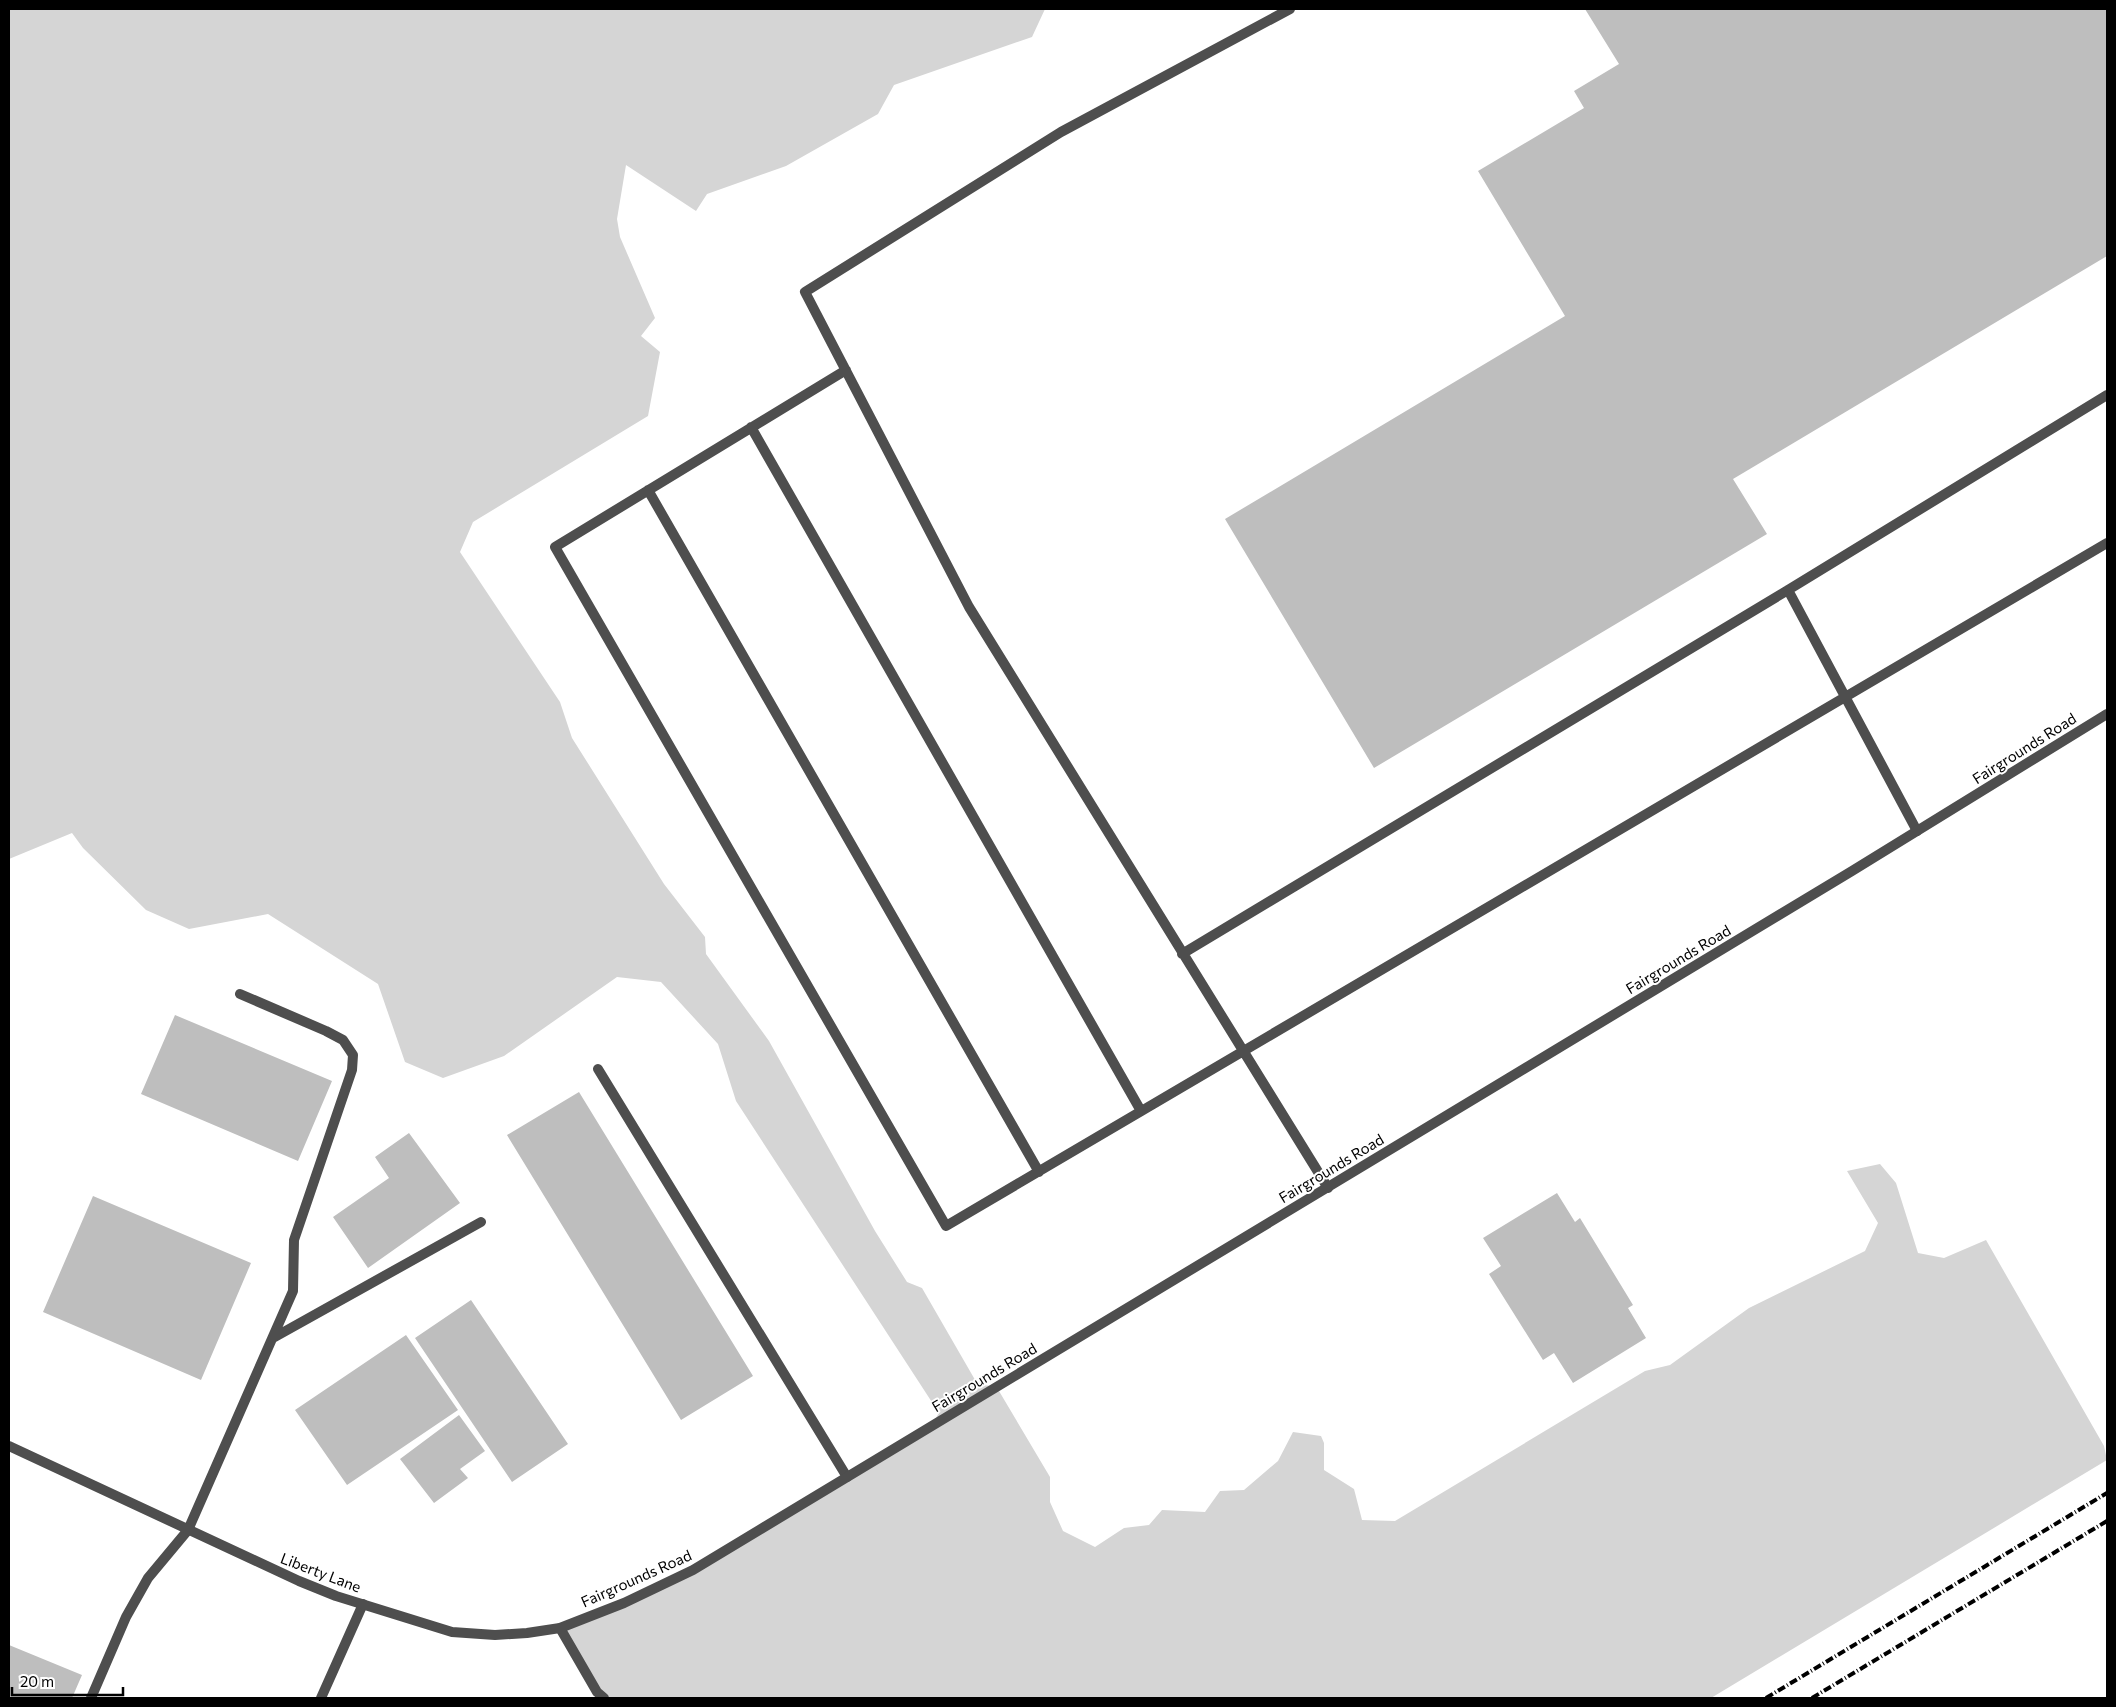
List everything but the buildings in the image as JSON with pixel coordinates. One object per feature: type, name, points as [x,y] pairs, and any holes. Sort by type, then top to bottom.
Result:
[{"type":"street","points":[[1290,9],[1061,132],[805,292],[969,607],[1242,1052],[1328,1188]]},
{"type":"street","points":[[846,370],[555,547],[946,1226],[2107,543]]},
{"type":"street","points":[[1182,954],[1788,590],[2107,395]]},
{"type":"street","points":[[751,427],[1141,1111]]},
{"type":"street","points":[[648,490],[1039,1172]]},
{"type":"street","points":[[1788,590],[1917,831]]},
{"type":"street","name":"Fairgrounds Road","points":[[560,1628],[624,1604],[693,1570],[1328,1188],[2107,714]]},
{"type":"street","points":[[91,1698],[130,1609],[148,1578],[188,1530],[273,1338],[292,1291],[294,1240],[352,1070],[353,1055],[343,1040],[240,994]]},
{"type":"street","points":[[598,1069],[847,1477]]},
{"type":"street","points":[[273,1338],[481,1222]]},
{"type":"street","name":"Liberty Lane","points":[[9,1446],[298,1581],[363,1604],[452,1632],[495,1635],[560,1628]]},
{"type":"street","points":[[321,1698],[363,1604]]},
{"type":"street","points":[[560,1628],[597,1692],[604,1698]]},
{"type":"shaded area","points":[[9,9],[1045,9],[1032,37],[894,85],[878,114],[786,166],[707,194],[696,211],[626,165],[617,219],[620,237],[655,318],[641,336],[660,352],[648,416],[473,522],[460,552],[560,702],[572,738],[664,884],[705,937],[706,954],[769,1041],[875,1231],[907,1282],[922,1288],[978,1385],[996,1386],[1050,1477],[1050,1502],[1063,1531],[1095,1547],[1124,1528],[1149,1525],[1162,1510],[1205,1512],[1220,1491],[1244,1490],[1278,1461],[1293,1432],[1321,1436],[1324,1443],[1324,1470],[1354,1489],[1362,1520],[1395,1521],[1645,1371],[1670,1365],[1749,1308],[1865,1251],[1878,1223],[1847,1171],[1880,1164],[1896,1183],[1918,1253],[1944,1258],[1986,1240],[2104,1446],[2107,1460],[1711,1698],[603,1698],[568,1641],[565,1624],[622,1600],[693,1565],[934,1421],[939,1413],[736,1101],[718,1044],[661,982],[617,977],[504,1056],[443,1078],[405,1062],[378,984],[268,914],[189,929],[146,910],[83,848],[72,833],[9,859]]},
{"type":"railway","points":[[1766,1698],[2107,1493]]},
{"type":"railway","points":[[1812,1698],[2107,1521]]}]
